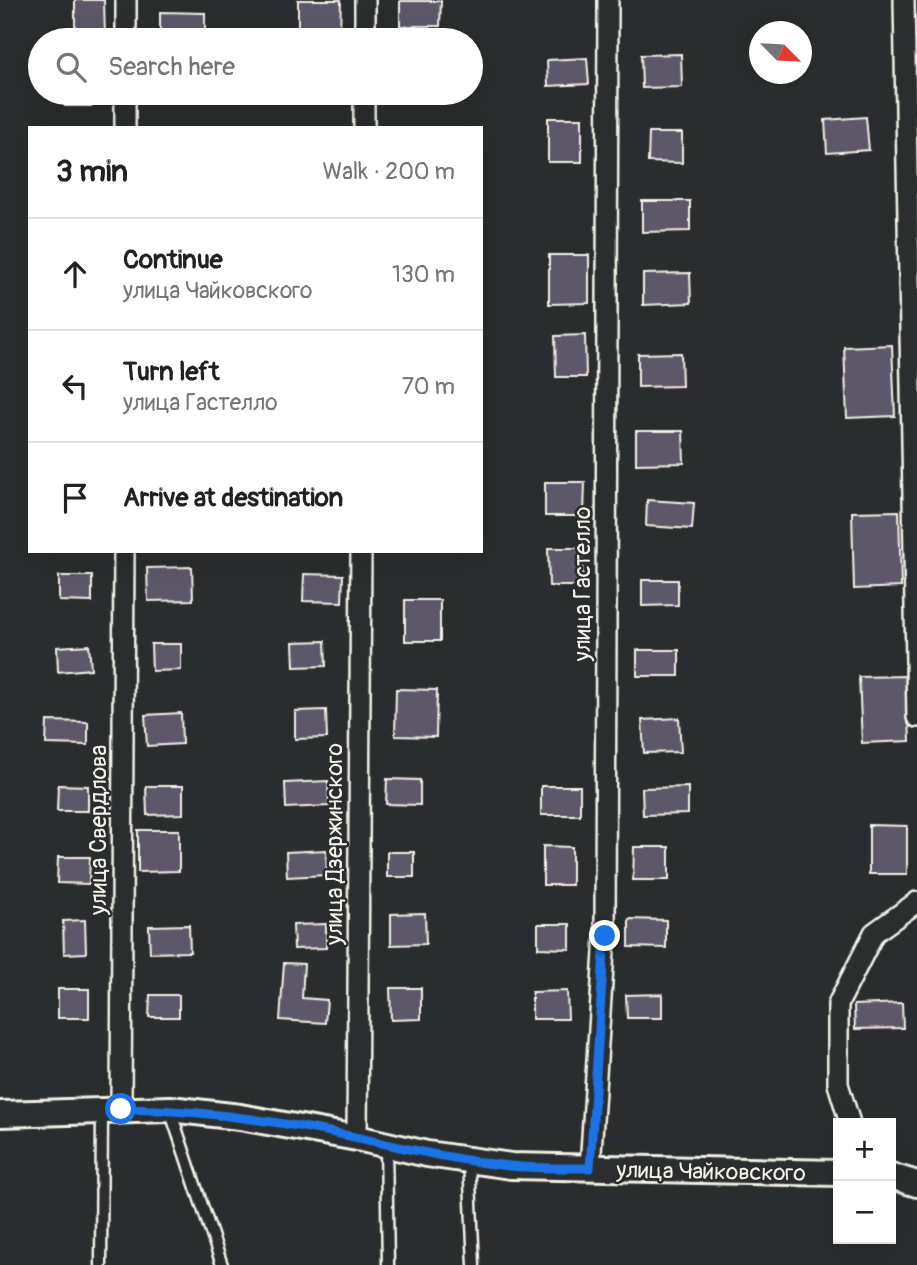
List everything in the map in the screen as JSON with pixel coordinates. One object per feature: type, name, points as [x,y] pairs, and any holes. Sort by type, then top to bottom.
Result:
[{"type":"street","points":[[126,0],[126,28]]},
{"type":"street","points":[[365,0],[365,28]]},
{"type":"street","name":"улица Гастелло","points":[[590,1168],[605,936],[608,0]]},
{"type":"street","points":[[904,0],[917,717]]},
{"type":"street","points":[[125,105],[125,126]]},
{"type":"street","points":[[364,105],[364,126]]},
{"type":"street","name":"улица Свердлова","points":[[112,1109],[124,553]]},
{"type":"street","name":"улица Дзержинского","points":[[357,1138],[361,553]]},
{"type":"street","points":[[848,1118],[838,1084],[838,1004],[874,933],[917,902]]},
{"type":"street","name":"улица Чайковского","points":[[0,1114],[170,1109],[240,1117],[512,1167],[833,1173]]},
{"type":"street","points":[[896,1178],[917,1184]]},
{"type":"lane","points":[[101,1265],[112,1109]]},
{"type":"lane","points":[[170,1109],[222,1265]]},
{"type":"lane","points":[[386,1144],[388,1265]]},
{"type":"lane","points":[[469,1160],[474,1265]]},
{"type":"building","points":[[75,0],[104,0],[105,28],[75,28]]},
{"type":"building","points":[[298,0],[341,0],[340,28],[298,28]]},
{"type":"building","points":[[400,1],[441,1],[440,26],[400,26]]},
{"type":"building","points":[[160,12],[205,13],[205,28],[160,28]]},
{"type":"building","points":[[681,54],[682,87],[642,88],[641,55]]},
{"type":"building","points":[[587,58],[589,84],[548,86],[547,60]]},
{"type":"building","points":[[866,117],[869,150],[827,153],[825,120]]},
{"type":"building","points":[[548,118],[582,118],[582,162],[548,162]]},
{"type":"building","points":[[649,133],[682,133],[682,163],[648,162]]},
{"type":"building","points":[[642,201],[690,201],[690,231],[642,232]]},
{"type":"building","points":[[549,255],[589,255],[589,303],[549,304]]},
{"type":"building","points":[[690,273],[691,303],[643,305],[643,274]]},
{"type":"building","points":[[585,335],[586,377],[556,377],[555,336]]},
{"type":"building","points":[[892,345],[895,416],[847,418],[844,347]]},
{"type":"building","points":[[681,353],[682,386],[638,387],[638,354]]},
{"type":"building","points":[[636,431],[683,431],[684,463],[636,464]]},
{"type":"building","points":[[545,482],[585,482],[584,516],[545,516]]},
{"type":"building","points":[[647,500],[694,503],[692,529],[646,526]]},
{"type":"building","points":[[899,511],[901,587],[854,589],[852,512]]},
{"type":"building","points":[[548,548],[582,548],[583,586],[549,586]]},
{"type":"building","points":[[192,567],[193,600],[148,601],[147,568]]},
{"type":"building","points":[[304,574],[343,575],[342,602],[303,601]]},
{"type":"building","points":[[59,576],[92,576],[92,602],[59,601]]},
{"type":"building","points":[[642,580],[678,580],[678,605],[642,606]]},
{"type":"building","points":[[405,600],[440,600],[440,641],[405,641]]},
{"type":"building","points":[[325,641],[326,666],[294,667],[293,642]]},
{"type":"building","points":[[151,644],[181,644],[181,670],[152,671]]},
{"type":"building","points":[[89,645],[91,669],[58,672],[57,647]]},
{"type":"building","points":[[637,650],[679,650],[679,676],[637,676]]},
{"type":"building","points":[[907,676],[910,741],[862,743],[859,677]]},
{"type":"building","points":[[396,689],[437,690],[436,737],[395,736]]},
{"type":"building","points":[[326,710],[327,738],[295,739],[295,711]]},
{"type":"building","points":[[181,713],[182,744],[147,746],[145,715]]},
{"type":"building","points":[[679,718],[681,752],[644,753],[642,720]]},
{"type":"building","points":[[47,721],[88,722],[88,745],[46,744]]},
{"type":"building","points":[[387,779],[420,780],[420,805],[386,804]]},
{"type":"building","points":[[328,781],[329,806],[286,808],[285,783]]},
{"type":"building","points":[[58,785],[88,786],[88,811],[57,811]]},
{"type":"building","points":[[146,786],[183,786],[183,814],[147,815]]},
{"type":"building","points":[[541,786],[580,786],[580,815],[541,815]]},
{"type":"building","points":[[688,787],[688,814],[643,815],[642,788]]},
{"type":"building","points":[[869,825],[907,826],[907,874],[869,874]]},
{"type":"building","points":[[138,830],[179,830],[179,871],[138,872]]},
{"type":"building","points":[[543,846],[572,847],[572,885],[543,885]]},
{"type":"building","points":[[634,847],[669,847],[669,880],[633,880]]},
{"type":"building","points":[[326,850],[327,875],[287,877],[286,852]]},
{"type":"building","points":[[387,852],[414,852],[414,877],[387,877]]},
{"type":"building","points":[[58,857],[90,857],[89,884],[57,883]]},
{"type":"building","points":[[425,913],[426,944],[391,945],[391,914]]},
{"type":"building","points":[[629,919],[666,920],[666,948],[629,947]]},
{"type":"building","points":[[85,920],[86,953],[64,954],[63,921]]},
{"type":"building","points":[[326,924],[326,948],[294,949],[293,925]]},
{"type":"building","points":[[538,924],[570,924],[570,949],[538,948]]},
{"type":"building","points":[[189,925],[190,952],[150,953],[149,926]]},
{"type":"building","points":[[284,963],[304,964],[302,998],[327,1000],[325,1023],[280,1020]]},
{"type":"building","points":[[390,988],[421,988],[421,1019],[391,1020]]},
{"type":"building","points":[[58,989],[89,989],[89,1018],[58,1018]]},
{"type":"building","points":[[567,991],[568,1019],[532,1019],[532,992]]},
{"type":"building","points":[[662,994],[662,1018],[627,1018],[626,995]]},
{"type":"building","points":[[150,995],[179,995],[179,1017],[149,1017]]},
{"type":"building","points":[[902,1003],[903,1028],[855,1029],[854,1005]]},
{"type":"route","points":[[121,1109],[170,1109],[240,1117],[357,1138],[427,1154],[512,1167],[590,1168],[605,936]]}]
